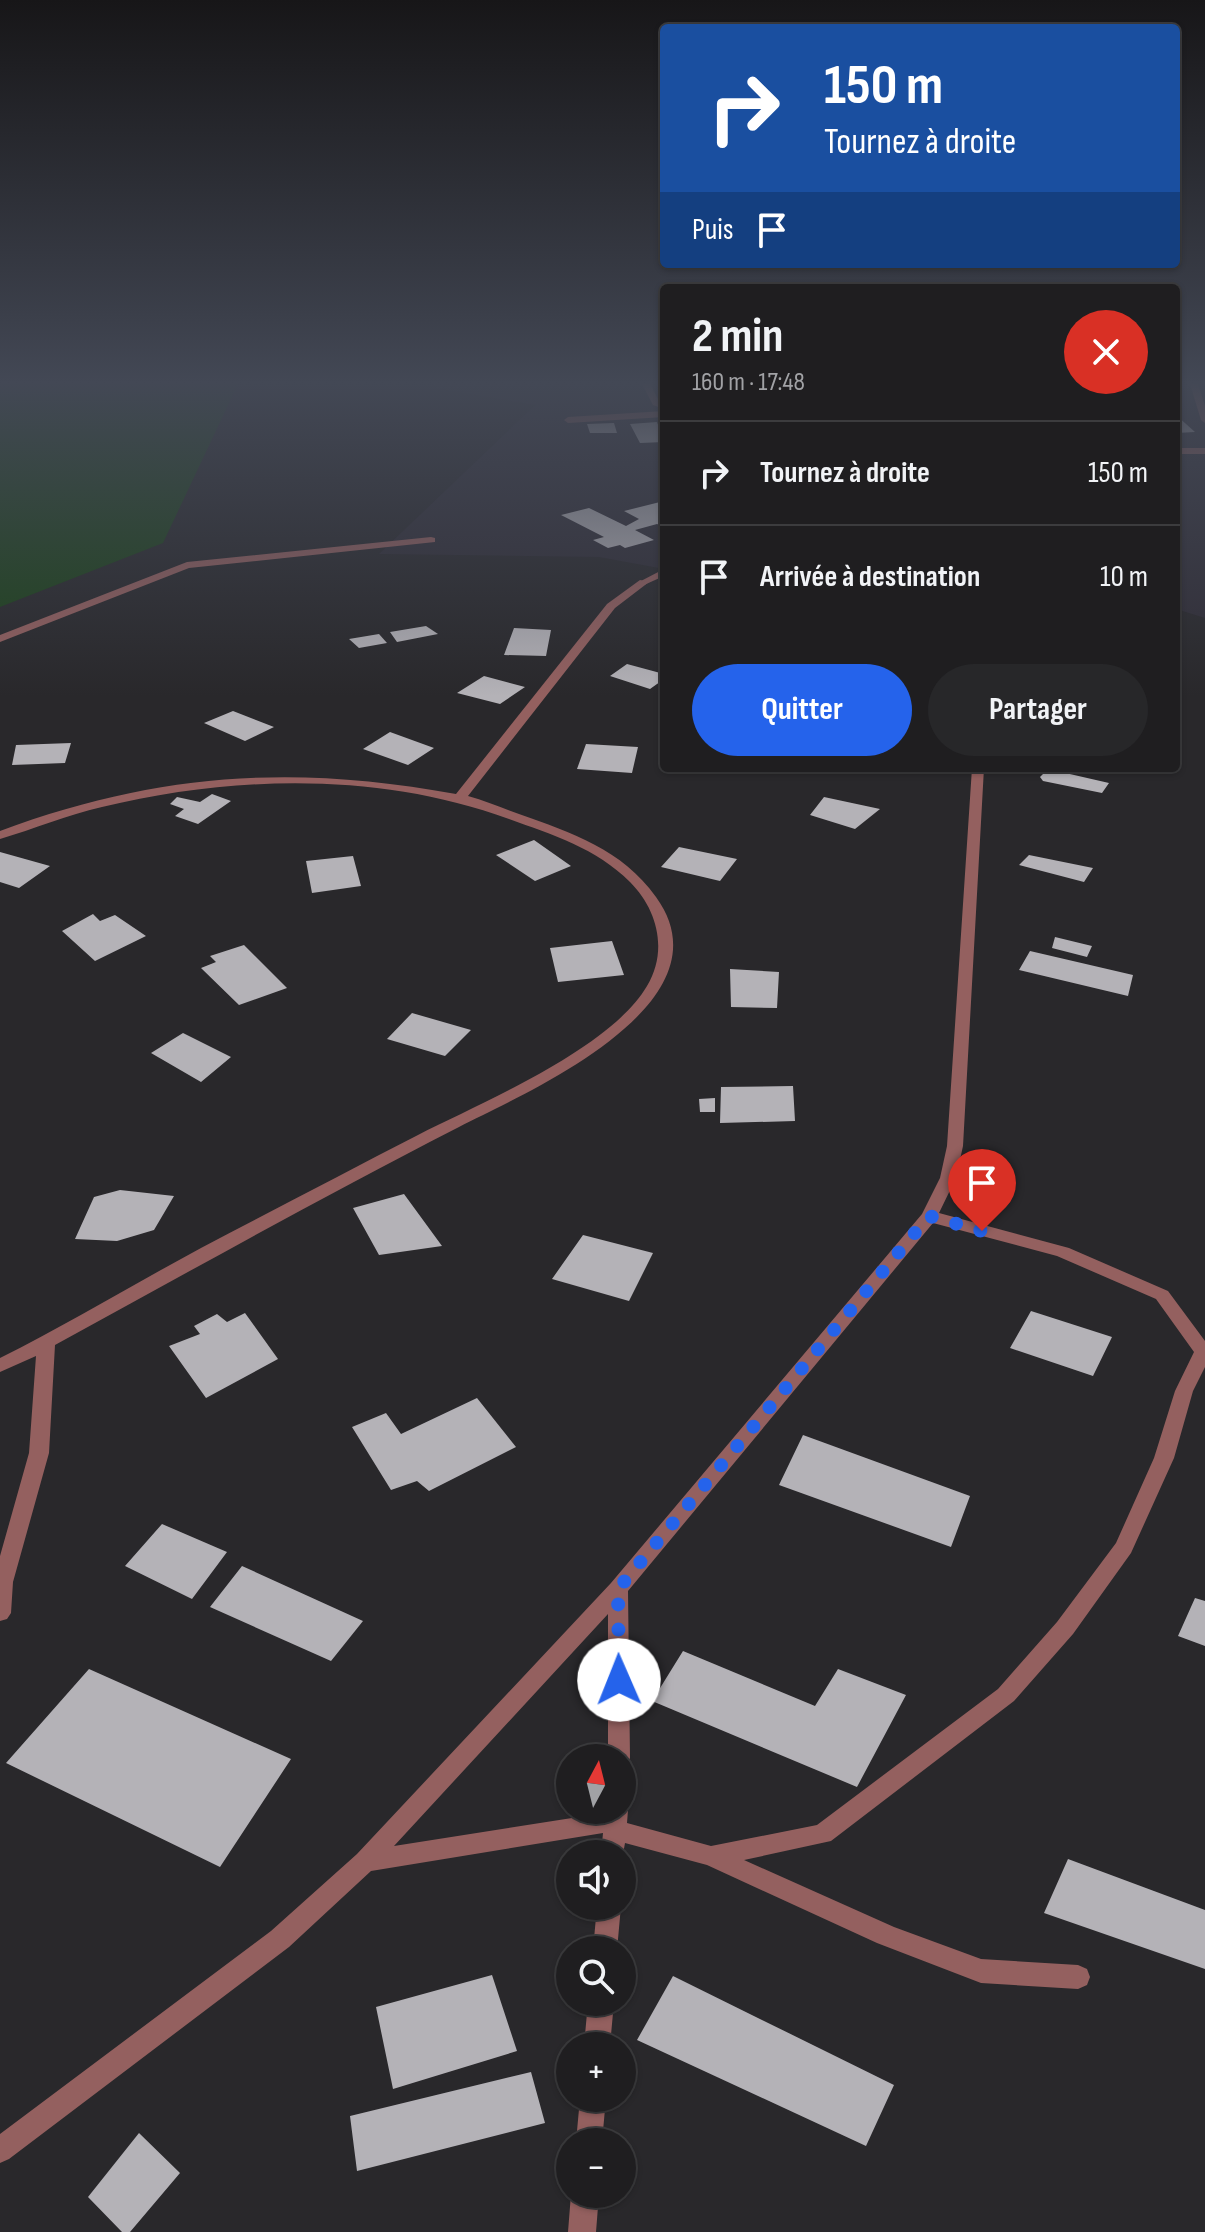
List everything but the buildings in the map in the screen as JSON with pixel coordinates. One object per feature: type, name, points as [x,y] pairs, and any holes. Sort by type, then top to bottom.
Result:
[{"type":"street","points":[[0,639],[187,565],[431,540]]},
{"type":"street","points":[[460,798],[611,606],[660,574]]},
{"type":"street","points":[[0,2150],[280,1939],[365,1861],[618,1589],[929,1216],[948,1178],[955,1146],[978,772]]},
{"type":"street","points":[[0,835],[123,799],[214,783],[299,779],[460,798],[591,846],[627,871],[645,890],[664,920],[666,936],[663,964],[657,983],[648,997],[602,1038],[556,1070],[165,1274],[46,1344],[0,1366]]},
{"type":"street","points":[[711,1856],[823,1834],[1006,1695],[1065,1628],[1124,1547],[1164,1458],[1184,1391],[1203,1352],[1162,1295],[1063,1252],[929,1216]]},
{"type":"street","points":[[0,1613],[3,1582],[39,1453],[46,1344]]},
{"type":"street","points":[[618,1589],[619,1744]]},
{"type":"street","points":[[365,1861],[615,1829],[711,1856],[886,1935],[981,1971],[1078,1977]]},
{"type":"street","points":[[582,2232],[584,2208]]},
{"type":"shaded area","points":[[448,488],[660,488],[660,568],[599,557],[379,554]]},
{"type":"shaded area","points":[[1180,488],[1205,488],[1205,618],[1180,610]]},
{"type":"green space","points":[[0,488],[189,488],[163,543],[0,607]]},
{"type":"route","points":[[619,1680],[618,1589],[929,1216],[982,1231]]}]
